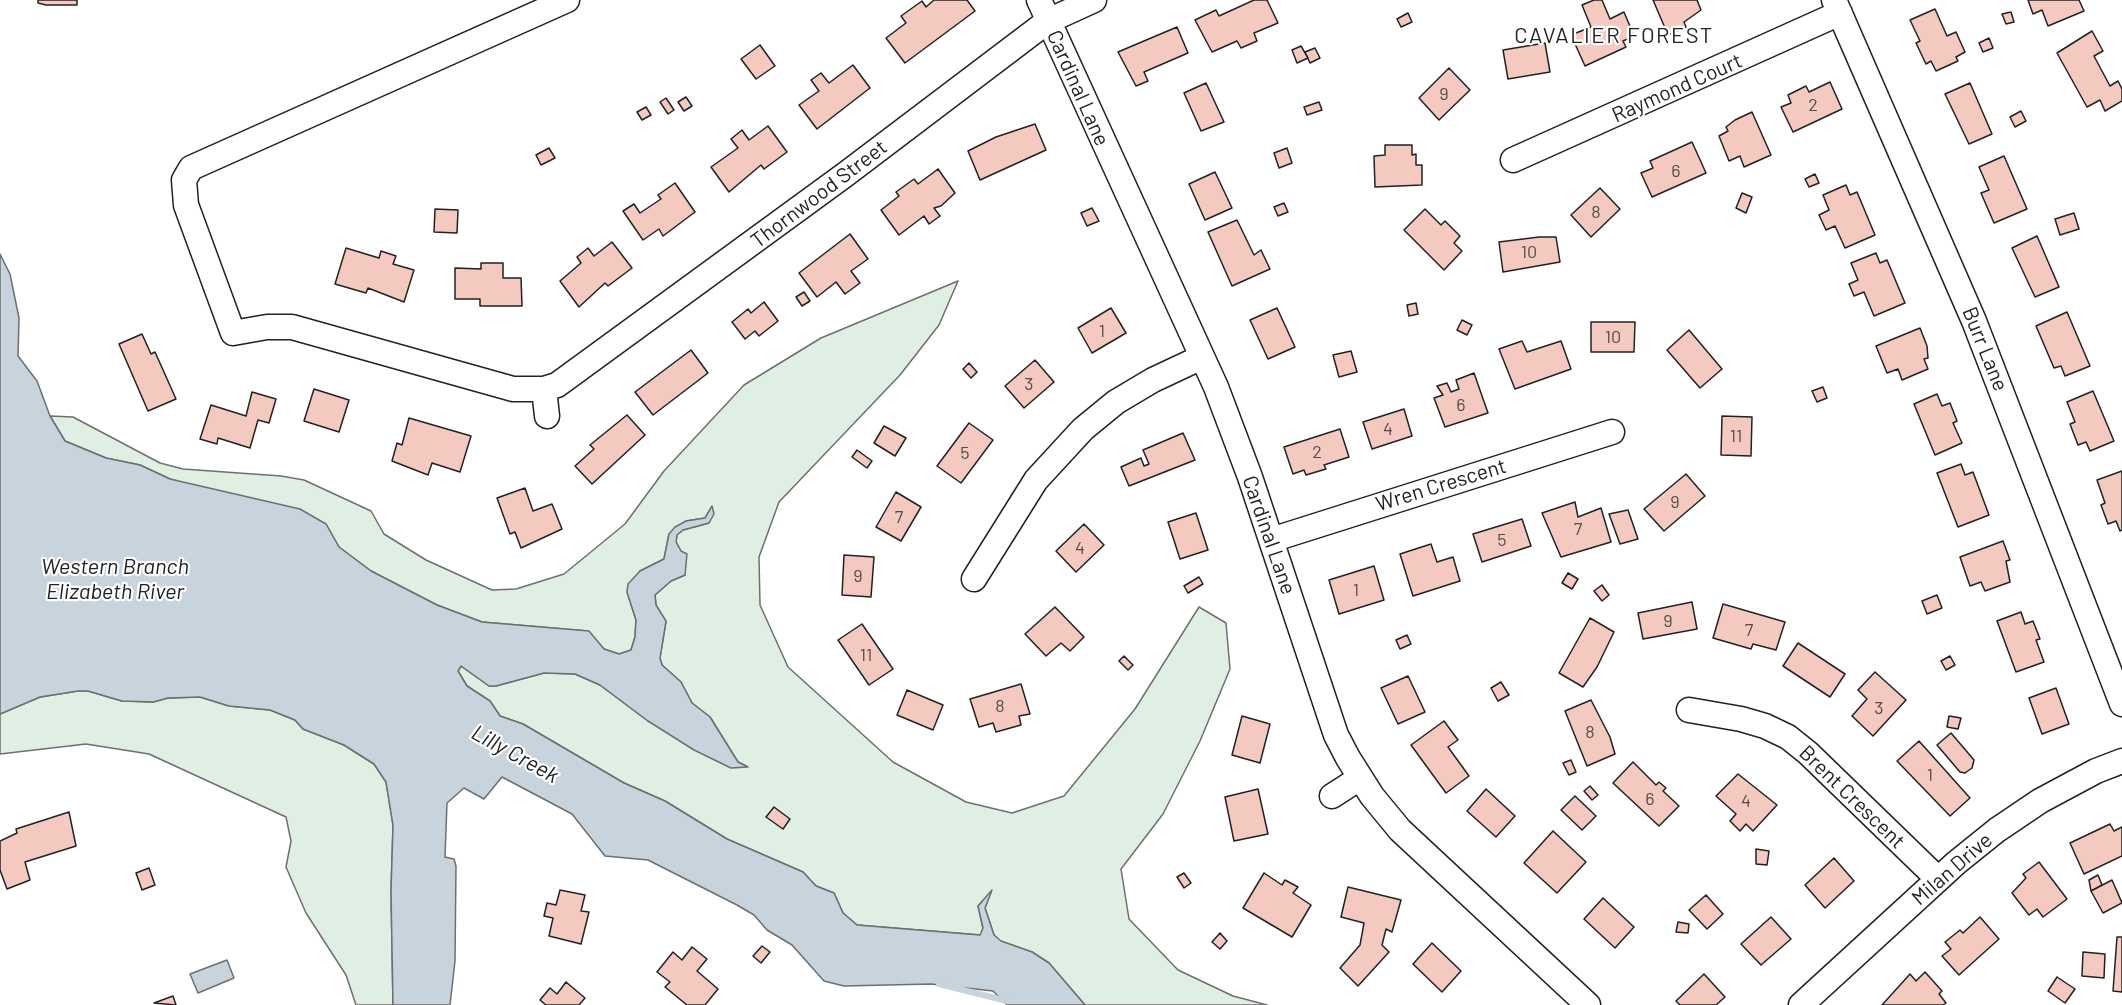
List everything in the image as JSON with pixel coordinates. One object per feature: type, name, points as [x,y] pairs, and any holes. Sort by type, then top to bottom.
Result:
[{"type":"street","name":"Thornwood Street","points":[[567,0],[190,168],[184,180],[186,205],[233,333],[267,327],[292,327],[513,389],[544,389],[557,385],[578,373],[1043,10],[1094,0]]},
{"type":"street","name":"Raymond Court","points":[[1513,160],[1837,6]]},
{"type":"street","name":"Burr Lane","points":[[1837,6],[1974,321],[2122,704]]},
{"type":"street","name":"Cardinal Lane","points":[[1043,10],[1202,357],[1250,477],[1335,735],[1360,778],[1400,830],[1588,1005]]},
{"type":"street","points":[[974,579],[1036,480],[1083,429],[1116,402],[1153,380],[1202,357]]},
{"type":"street","points":[[544,389],[547,416]]},
{"type":"street","name":"Wren Crescent","points":[[1271,540],[1612,432]]},
{"type":"street","name":"Brent Crescent","points":[[1689,710],[1741,719],[1765,726],[1788,737],[1808,753],[1938,879]]},
{"type":"street","name":"Milan Drive","points":[[1801,1005],[1938,879],[1997,830],[2040,801],[2096,771],[2122,761]]},
{"type":"street","points":[[1332,796],[1360,778]]},
{"type":"green space","points":[[958,281],[939,325],[900,375],[779,502],[759,557],[760,605],[788,667],[893,762],[966,802],[1012,813],[1064,796],[1135,709],[1199,607],[1226,623],[1230,669],[1200,741],[1163,814],[1121,869],[1129,919],[1178,970],[1233,996],[1267,1005],[1085,1005],[1049,963],[1032,952],[1000,941],[994,935],[985,908],[991,892],[978,906],[983,928],[981,935],[857,925],[843,913],[834,893],[816,886],[803,872],[727,839],[665,801],[624,783],[523,724],[500,716],[490,701],[467,686],[458,671],[461,666],[489,686],[544,673],[575,674],[600,685],[648,721],[746,766],[738,762],[710,717],[692,703],[681,682],[662,665],[660,658],[666,622],[656,605],[655,595],[671,581],[685,575],[681,551],[676,542],[677,535],[683,530],[709,523],[712,507],[705,518],[686,521],[669,534],[664,559],[640,571],[627,592],[636,620],[635,637],[631,650],[619,654],[604,649],[588,631],[482,622],[437,605],[371,571],[339,547],[326,524],[170,479],[140,465],[106,458],[65,441],[50,416],[73,417],[160,463],[183,469],[281,476],[304,480],[371,511],[384,534],[426,560],[492,590],[516,589],[564,574],[625,524],[664,471],[744,385],[821,338]]},
{"type":"green space","points":[[88,691],[122,701],[153,702],[168,698],[200,697],[229,706],[270,710],[295,720],[303,729],[344,745],[374,764],[386,782],[393,825],[391,891],[393,1005],[356,1005],[346,975],[306,913],[286,867],[291,841],[286,817],[149,754],[86,744],[0,754],[0,714],[40,697]]},
{"type":"water","name":"Western Branch Elizabeth River","points":[[0,254],[10,274],[19,318],[18,356],[37,381],[50,416],[65,441],[106,458],[140,465],[170,479],[300,509],[326,524],[339,547],[371,571],[437,605],[482,622],[589,631],[604,649],[619,654],[631,650],[635,637],[636,620],[627,592],[628,584],[640,571],[664,559],[669,534],[675,527],[686,521],[705,518],[712,506],[714,514],[709,523],[683,530],[677,535],[676,542],[681,551],[687,554],[685,575],[671,581],[655,595],[656,605],[666,621],[660,658],[662,665],[681,682],[692,703],[710,717],[738,762],[748,767],[731,768],[694,750],[648,721],[600,685],[575,674],[544,673],[489,686],[461,666],[458,671],[467,686],[490,701],[500,716],[523,724],[624,783],[665,801],[727,839],[803,872],[816,886],[834,893],[843,913],[857,925],[980,935],[983,928],[978,906],[992,890],[985,908],[994,935],[1001,941],[1032,952],[1049,963],[1085,1005],[1007,1005],[993,991],[931,984],[844,986],[824,981],[792,945],[767,930],[754,915],[648,860],[605,856],[572,814],[502,777],[484,799],[464,788],[447,803],[445,857],[454,859],[456,866],[455,961],[450,1005],[393,1005],[391,891],[393,825],[386,782],[374,764],[344,745],[303,729],[295,720],[270,710],[229,706],[200,697],[168,698],[153,702],[122,701],[88,691],[78,691],[40,697],[0,714]]},
{"type":"water","points":[[227,960],[234,978],[198,993],[190,974]]},
{"type":"building","points":[[38,0],[77,0],[77,5],[46,5],[38,3]]},
{"type":"building","points":[[934,0],[967,0],[975,11],[905,63],[886,38],[906,23],[901,16],[922,1],[926,7]]},
{"type":"building","points":[[1254,0],[1267,0],[1278,23],[1254,33],[1257,41],[1241,48],[1237,41],[1212,52],[1195,20],[1216,10],[1219,16]]},
{"type":"building","points":[[1594,0],[1602,0],[1610,19],[1624,12],[1634,36],[1623,41],[1626,47],[1585,66],[1571,35],[1591,27],[1582,5]]},
{"type":"building","points":[[1653,0],[1697,0],[1701,10],[1684,22],[1686,27],[1668,35]]},
{"type":"building","points":[[2028,0],[2079,0],[2084,11],[2048,26],[2042,10],[2033,14]]},
{"type":"building","points":[[1935,9],[1947,36],[1956,32],[1965,52],[1956,57],[1958,61],[1936,71],[1931,61],[1926,64],[1916,43],[1920,41],[1910,20]]},
{"type":"building","points":[[2011,12],[2014,22],[2006,24],[2002,14]]},
{"type":"building","points":[[1408,13],[1412,22],[1401,27],[1397,19]]},
{"type":"building","points":[[1177,27],[1188,53],[1144,72],[1148,81],[1136,86],[1118,52]]},
{"type":"building","points":[[2092,31],[2103,51],[2094,56],[2110,86],[2118,81],[2122,89],[2122,101],[2105,111],[2100,100],[2087,107],[2057,53]]},
{"type":"building","points":[[1989,38],[1993,48],[1983,52],[1979,43]]},
{"type":"building","points":[[1545,43],[1550,72],[1508,79],[1503,50]]},
{"type":"building","points":[[760,45],[775,66],[756,79],[741,59]]},
{"type":"building","points":[[1301,46],[1308,58],[1297,63],[1292,50]]},
{"type":"building","points":[[1315,48],[1320,58],[1310,63],[1305,52]]},
{"type":"building","points":[[853,65],[870,88],[817,129],[799,105],[819,91],[811,80],[821,73],[829,83]]},
{"type":"building","points":[[1449,68],[1470,90],[1439,120],[1419,98]]},
{"type":"building","points":[[1830,82],[1842,109],[1793,132],[1781,107],[1791,103],[1788,95],[1806,86],[1809,92]]},
{"type":"building","points":[[1206,83],[1224,122],[1201,131],[1184,93]]},
{"type":"building","points":[[1970,83],[1992,134],[1969,144],[1945,94]]},
{"type":"building","points":[[686,97],[692,106],[684,111],[678,102]]},
{"type":"building","points":[[666,98],[674,110],[668,114],[660,102]]},
{"type":"building","points":[[1319,102],[1322,110],[1307,115],[1304,107]]},
{"type":"building","points":[[646,107],[651,115],[642,120],[637,112]]},
{"type":"building","points":[[2021,111],[2026,121],[2015,127],[2010,117]]},
{"type":"building","points":[[1752,112],[1771,155],[1744,167],[1740,156],[1729,161],[1719,136],[1728,131],[1726,127],[1735,120]]},
{"type":"building","points":[[1035,124],[1046,150],[980,180],[968,151],[996,137]]},
{"type":"building","points":[[768,126],[787,152],[764,169],[761,165],[729,192],[711,167],[738,148],[731,139],[742,130],[749,140]]},
{"type":"building","points":[[1692,142],[1706,173],[1652,197],[1641,173],[1653,168],[1650,161]]},
{"type":"building","points":[[1385,145],[1412,145],[1412,155],[1416,154],[1416,165],[1422,165],[1422,185],[1375,187],[1374,156],[1385,155]]},
{"type":"building","points":[[549,148],[555,158],[541,165],[536,155]]},
{"type":"building","points":[[1287,148],[1292,163],[1279,168],[1274,153]]},
{"type":"building","points":[[2004,156],[2027,209],[1994,223],[1981,193],[1989,190],[1979,167]]},
{"type":"building","points":[[938,169],[955,193],[941,206],[934,208],[940,216],[929,224],[924,216],[899,235],[881,210],[899,196],[896,192],[914,179],[918,184]]},
{"type":"building","points":[[1215,172],[1232,208],[1205,220],[1189,184]]},
{"type":"building","points":[[1815,174],[1819,183],[1809,187],[1805,179]]},
{"type":"building","points":[[675,183],[695,212],[663,236],[659,229],[643,240],[623,211],[634,204],[640,213],[661,199],[658,195]]},
{"type":"building","points":[[1846,185],[1850,195],[1857,192],[1875,235],[1845,248],[1835,226],[1826,230],[1819,215],[1829,210],[1823,195]]},
{"type":"building","points":[[1600,188],[1620,209],[1591,237],[1571,215]]},
{"type":"building","points":[[1742,193],[1752,197],[1746,213],[1736,208]]},
{"type":"building","points":[[1284,203],[1288,212],[1278,216],[1274,207]]},
{"type":"building","points":[[1092,208],[1099,221],[1087,226],[1081,213]]},
{"type":"building","points":[[435,209],[458,210],[457,233],[434,232]]},
{"type":"building","points":[[1425,209],[1441,225],[1445,221],[1460,236],[1454,243],[1462,251],[1444,270],[1404,230]]},
{"type":"building","points":[[2074,213],[2079,229],[2060,235],[2055,219]]},
{"type":"building","points":[[1237,220],[1254,255],[1261,250],[1270,269],[1232,286],[1208,232]]},
{"type":"building","points":[[850,234],[868,259],[851,271],[860,283],[845,294],[836,282],[817,297],[799,273]]},
{"type":"building","points":[[2037,236],[2059,287],[2035,297],[2012,248]]},
{"type":"building","points":[[1556,237],[1560,262],[1503,272],[1499,242]]},
{"type":"building","points":[[612,242],[632,268],[608,286],[605,283],[579,307],[560,281],[581,263],[577,257],[588,248],[594,256]]},
{"type":"building","points":[[346,248],[379,258],[381,251],[396,256],[393,264],[414,270],[404,302],[368,288],[366,293],[335,284]]},
{"type":"building","points":[[1876,253],[1880,263],[1887,260],[1905,303],[1874,316],[1864,292],[1854,296],[1849,284],[1858,280],[1851,263]]},
{"type":"building","points":[[481,263],[503,263],[503,278],[521,278],[522,306],[480,306],[480,299],[455,299],[455,268],[481,269]]},
{"type":"building","points":[[804,292],[810,301],[802,306],[796,297]]},
{"type":"building","points":[[764,302],[778,321],[759,336],[755,331],[745,339],[732,322],[748,309],[751,313]]},
{"type":"building","points":[[1416,303],[1418,314],[1409,316],[1407,305]]},
{"type":"building","points":[[1111,308],[1126,333],[1092,353],[1078,328]]},
{"type":"building","points":[[1277,308],[1295,347],[1268,359],[1250,320]]},
{"type":"building","points":[[2067,312],[2090,366],[2065,376],[2061,366],[2054,368],[2036,326]]},
{"type":"building","points":[[1462,320],[1472,325],[1467,335],[1457,330]]},
{"type":"building","points":[[1591,322],[1635,322],[1634,352],[1591,352]]},
{"type":"building","points":[[1920,328],[1927,346],[1928,358],[1924,359],[1928,369],[1902,380],[1898,369],[1887,373],[1876,346]]},
{"type":"building","points":[[1689,330],[1722,369],[1700,388],[1667,350]]},
{"type":"building","points":[[142,334],[151,354],[155,352],[176,399],[148,411],[119,344]]},
{"type":"building","points":[[1522,341],[1527,352],[1561,341],[1571,369],[1515,389],[1499,349]]},
{"type":"building","points":[[691,350],[708,373],[653,415],[635,392]]},
{"type":"building","points":[[1351,351],[1357,372],[1339,377],[1333,355]]},
{"type":"building","points":[[1035,360],[1054,382],[1024,408],[1005,386]]},
{"type":"building","points":[[969,363],[977,372],[971,378],[963,369]]},
{"type":"building","points":[[1474,373],[1488,413],[1445,427],[1434,398],[1443,395],[1437,386],[1447,383],[1451,392],[1459,389],[1456,380]]},
{"type":"building","points":[[1823,387],[1827,398],[1817,402],[1812,391]]},
{"type":"building","points":[[314,389],[349,400],[339,432],[304,421]]},
{"type":"building","points":[[2093,391],[2114,441],[2090,451],[2086,442],[2078,445],[2070,424],[2075,422],[2067,402]]},
{"type":"building","points":[[252,392],[276,399],[269,423],[258,420],[250,448],[218,438],[217,444],[200,439],[211,405],[246,416]]},
{"type":"building","points":[[1937,394],[1942,406],[1950,403],[1957,421],[1953,423],[1962,443],[1935,455],[1914,404]]},
{"type":"building","points":[[1404,409],[1412,436],[1372,449],[1363,422]]},
{"type":"building","points":[[627,415],[645,435],[592,484],[575,466],[594,449],[590,445]]},
{"type":"building","points":[[1722,416],[1752,417],[1751,456],[1721,455]]},
{"type":"building","points":[[409,418],[471,436],[460,472],[432,463],[428,475],[392,461],[397,443],[402,445]]},
{"type":"building","points":[[969,423],[993,440],[961,483],[937,466]]},
{"type":"building","points":[[884,426],[906,438],[895,456],[874,443]]},
{"type":"building","points":[[1340,429],[1349,457],[1324,465],[1326,469],[1306,475],[1304,470],[1293,474],[1284,447]]},
{"type":"building","points":[[1183,433],[1195,460],[1129,486],[1121,467],[1141,458],[1144,466],[1149,464],[1143,450]]},
{"type":"building","points":[[857,450],[872,461],[867,468],[852,457]]},
{"type":"building","points":[[1961,464],[1965,475],[1973,472],[1989,515],[1958,527],[1937,473]]},
{"type":"building","points":[[2122,471],[2122,530],[2120,531],[2116,521],[2108,524],[2101,505],[2105,503],[2097,480]]},
{"type":"building","points":[[1686,474],[1705,496],[1664,531],[1644,509]]},
{"type":"building","points":[[525,488],[533,511],[552,504],[562,529],[521,548],[515,532],[510,534],[497,498]]},
{"type":"building","points":[[896,492],[921,507],[901,541],[876,527]]},
{"type":"building","points":[[1575,502],[1578,517],[1601,508],[1611,542],[1561,557],[1542,513]]},
{"type":"building","points":[[1628,510],[1638,539],[1620,544],[1609,514]]},
{"type":"building","points":[[1196,513],[1208,550],[1180,559],[1168,522]]},
{"type":"building","points":[[1522,519],[1531,546],[1482,562],[1473,534]]},
{"type":"building","points":[[1084,524],[1104,545],[1076,572],[1056,551]]},
{"type":"building","points":[[2003,541],[2010,560],[2006,561],[2010,582],[1985,591],[1981,582],[1970,586],[1960,557]]},
{"type":"building","points":[[1431,544],[1437,562],[1453,557],[1460,581],[1413,596],[1400,554]]},
{"type":"building","points":[[844,555],[874,557],[871,597],[842,595]]},
{"type":"building","points":[[1374,566],[1384,600],[1339,614],[1329,580]]},
{"type":"building","points":[[1568,573],[1578,579],[1572,589],[1562,583]]},
{"type":"building","points":[[1199,577],[1203,584],[1188,593],[1184,586]]},
{"type":"building","points":[[1602,585],[1609,595],[1602,601],[1594,591]]},
{"type":"building","points":[[1937,595],[1942,608],[1927,614],[1922,601]]},
{"type":"building","points":[[1692,602],[1697,629],[1643,639],[1638,613]]},
{"type":"building","points":[[1723,604],[1785,622],[1776,650],[1753,644],[1751,649],[1713,638]]},
{"type":"building","points":[[1055,607],[1084,637],[1070,651],[1061,643],[1046,656],[1025,634]]},
{"type":"building","points":[[2021,612],[2025,624],[2033,621],[2040,639],[2036,640],[2044,662],[2016,672],[1997,621]]},
{"type":"building","points":[[1590,618],[1614,632],[1597,667],[1583,687],[1559,673]]},
{"type":"building","points":[[862,624],[893,669],[869,685],[838,640]]},
{"type":"building","points":[[1407,635],[1411,644],[1400,649],[1396,640]]},
{"type":"building","points":[[1798,643],[1845,674],[1830,697],[1783,666]]},
{"type":"building","points":[[1124,656],[1133,665],[1128,670],[1119,661]]},
{"type":"building","points":[[1950,656],[1955,665],[1946,670],[1941,661]]},
{"type":"building","points":[[1875,672],[1906,700],[1873,736],[1852,716],[1867,699],[1858,690]]},
{"type":"building","points":[[1408,676],[1425,712],[1398,724],[1381,688]]},
{"type":"building","points":[[1501,682],[1509,695],[1498,701],[1491,688]]},
{"type":"building","points":[[1021,684],[1030,714],[1019,716],[1021,725],[996,732],[993,723],[979,727],[970,699]]},
{"type":"building","points":[[2056,688],[2069,724],[2042,734],[2029,698]]},
{"type":"building","points":[[907,690],[943,705],[933,730],[897,715]]},
{"type":"building","points":[[1591,700],[1610,737],[1615,754],[1587,766],[1565,711]]},
{"type":"building","points":[[1242,716],[1270,724],[1260,763],[1232,755]]},
{"type":"building","points":[[1949,716],[1961,718],[1958,729],[1947,727]]},
{"type":"building","points":[[1444,721],[1458,740],[1448,747],[1469,776],[1446,793],[1411,745]]},
{"type":"building","points":[[1951,733],[1974,760],[1972,768],[1965,773],[1960,772],[1937,745]]},
{"type":"building","points":[[1919,741],[1970,798],[1950,816],[1897,761]]},
{"type":"building","points":[[1571,760],[1576,772],[1569,775],[1563,763]]},
{"type":"building","points":[[1633,762],[1656,785],[1659,782],[1666,788],[1663,791],[1679,806],[1659,826],[1613,783]]},
{"type":"building","points":[[1738,774],[1777,805],[1753,831],[1746,824],[1740,831],[1730,821],[1736,814],[1716,796]]},
{"type":"building","points":[[1590,786],[1598,795],[1592,800],[1584,791]]},
{"type":"building","points":[[1258,789],[1268,834],[1234,841],[1225,797]]},
{"type":"building","points":[[1486,789],[1515,816],[1496,837],[1467,811]]},
{"type":"building","points":[[1575,796],[1596,816],[1582,830],[1561,810]]},
{"type":"building","points":[[774,807],[790,819],[783,829],[766,817]]},
{"type":"building","points":[[69,812],[76,846],[25,862],[30,880],[7,889],[0,870],[0,841],[17,833],[16,829]]},
{"type":"building","points":[[2110,824],[2114,831],[2122,827],[2122,856],[2084,874],[2070,843]]},
{"type":"building","points":[[1553,831],[1586,862],[1557,893],[1524,863]]},
{"type":"building","points":[[1756,849],[1769,851],[1767,865],[1756,864]]},
{"type":"building","points":[[1834,858],[1854,881],[1825,908],[1805,885]]},
{"type":"building","points":[[2039,862],[2067,899],[2043,917],[2037,909],[2029,915],[2012,893],[2026,878],[2023,874]]},
{"type":"building","points":[[149,868],[155,885],[142,890],[136,873]]},
{"type":"building","points":[[1184,873],[1191,883],[1184,888],[1177,877]]},
{"type":"building","points":[[1264,873],[1282,885],[1285,880],[1298,887],[1293,893],[1311,905],[1292,937],[1243,908]]},
{"type":"building","points":[[2098,875],[2102,885],[2091,891],[2089,880]]},
{"type":"building","points":[[2112,880],[2122,903],[2103,913],[2091,891]]},
{"type":"building","points":[[1348,887],[1401,900],[1392,932],[1386,929],[1382,945],[1389,952],[1358,986],[1340,968],[1360,945],[1364,923],[1341,917]]},
{"type":"building","points":[[560,890],[585,895],[581,911],[589,912],[581,944],[549,936],[553,918],[544,916],[547,903],[556,905]]},
{"type":"building","points":[[1706,895],[1723,914],[1707,929],[1689,910]]},
{"type":"building","points":[[1603,898],[1634,927],[1615,948],[1584,919]]},
{"type":"building","points":[[1771,917],[1791,939],[1761,965],[1741,944]]},
{"type":"building","points":[[1980,917],[1999,939],[1959,975],[1942,956],[1951,949],[1945,942],[1960,930],[1963,933]]},
{"type":"building","points":[[1678,922],[1689,924],[1688,933],[1676,932]]},
{"type":"building","points":[[1220,933],[1227,941],[1220,949],[1212,942]]},
{"type":"building","points":[[2117,937],[2122,937],[2122,992],[2113,991]]},
{"type":"building","points":[[1432,943],[1461,971],[1442,992],[1413,964]]},
{"type":"building","points":[[762,946],[770,952],[761,963],[753,956]]},
{"type":"building","points":[[692,947],[707,959],[697,971],[718,989],[705,1005],[687,1005],[665,987],[670,982],[657,972],[673,952],[682,960]]},
{"type":"building","points":[[2083,952],[2105,954],[2104,978],[2082,976]]},
{"type":"building","points":[[1925,972],[1942,991],[1939,994],[1946,1003],[1943,1005],[1882,1005],[1910,974],[1916,981]]},
{"type":"building","points":[[1704,974],[1725,997],[1716,1005],[1680,1005],[1676,1001]]},
{"type":"building","points":[[2057,977],[2075,989],[2065,1003],[2048,991]]},
{"type":"building","points":[[566,982],[585,998],[579,1005],[546,1005],[540,1000],[550,988],[557,994]]},
{"type":"building","points":[[173,996],[176,1005],[154,1003]]},
{"type":"waterway","name":"Lilly Creek","points":[[939,984],[1007,1001]]},
{"type":"district","name":"CAVALIER FOREST","points":[[1614,36]]}]
